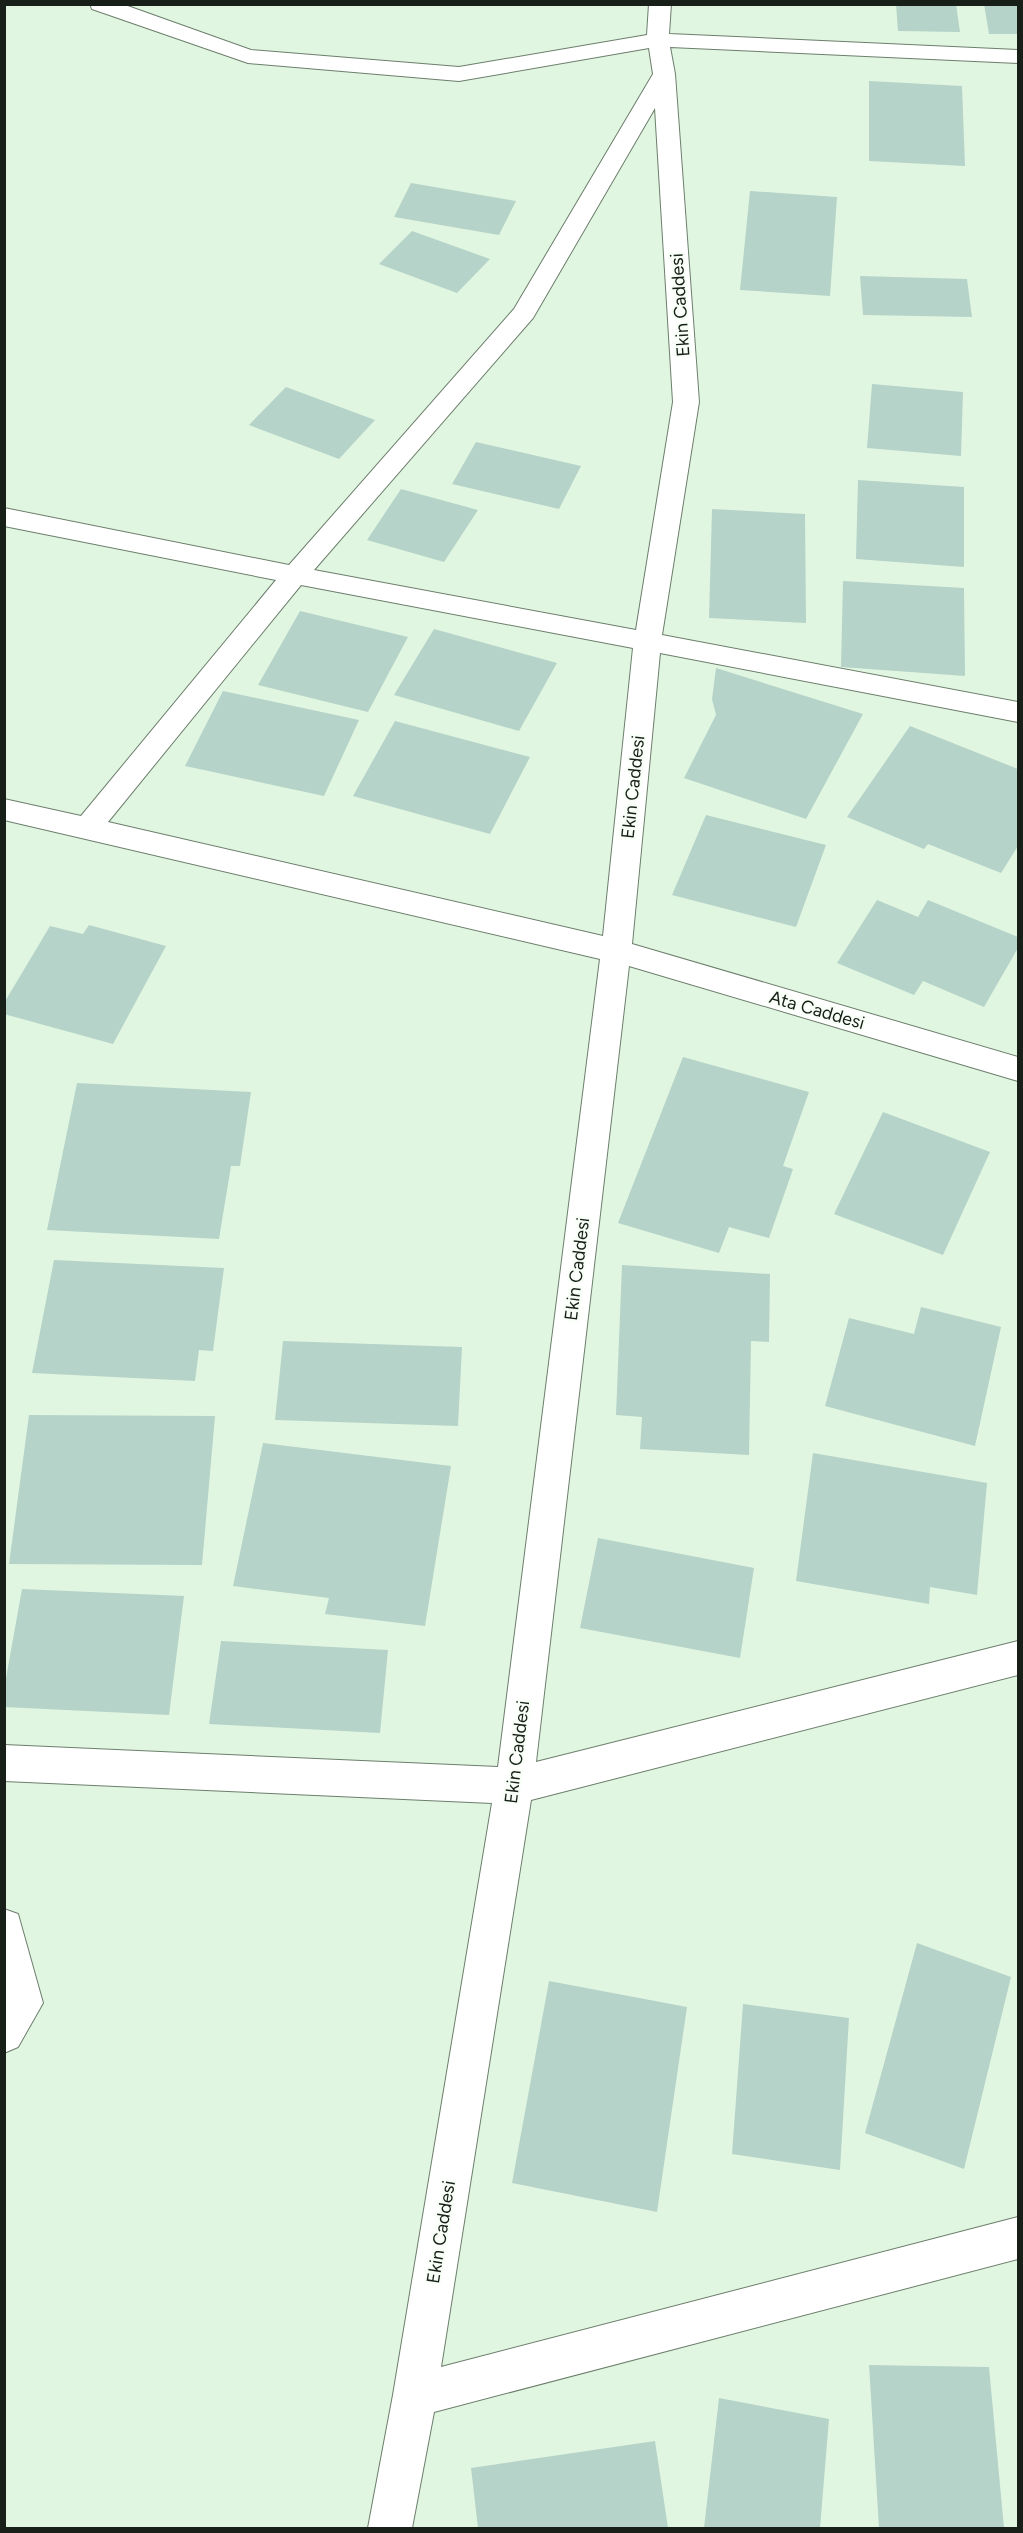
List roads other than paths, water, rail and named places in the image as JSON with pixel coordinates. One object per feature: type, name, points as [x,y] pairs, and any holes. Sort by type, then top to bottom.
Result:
[{"type":"street","points":[[100,4],[248,56],[459,74],[658,40],[1018,56]]},
{"type":"street","name":"Ekin Caddesi","points":[[390,2529],[415,2395],[514,1786],[616,951],[648,639],[686,402],[664,74],[658,40],[660,4]]},
{"type":"street","points":[[88,827],[293,577],[524,313],[664,74]]},
{"type":"street","points":[[4,518],[293,577],[648,639],[1018,712]]},
{"type":"street","name":"Ata Caddesi","points":[[4,809],[616,951],[1018,1069]]},
{"type":"street","points":[[4,1763],[514,1786],[1018,1658]]},
{"type":"street","points":[[4,1928],[23,2003],[4,2033]]},
{"type":"street","points":[[415,2395],[1018,2238]]}]
